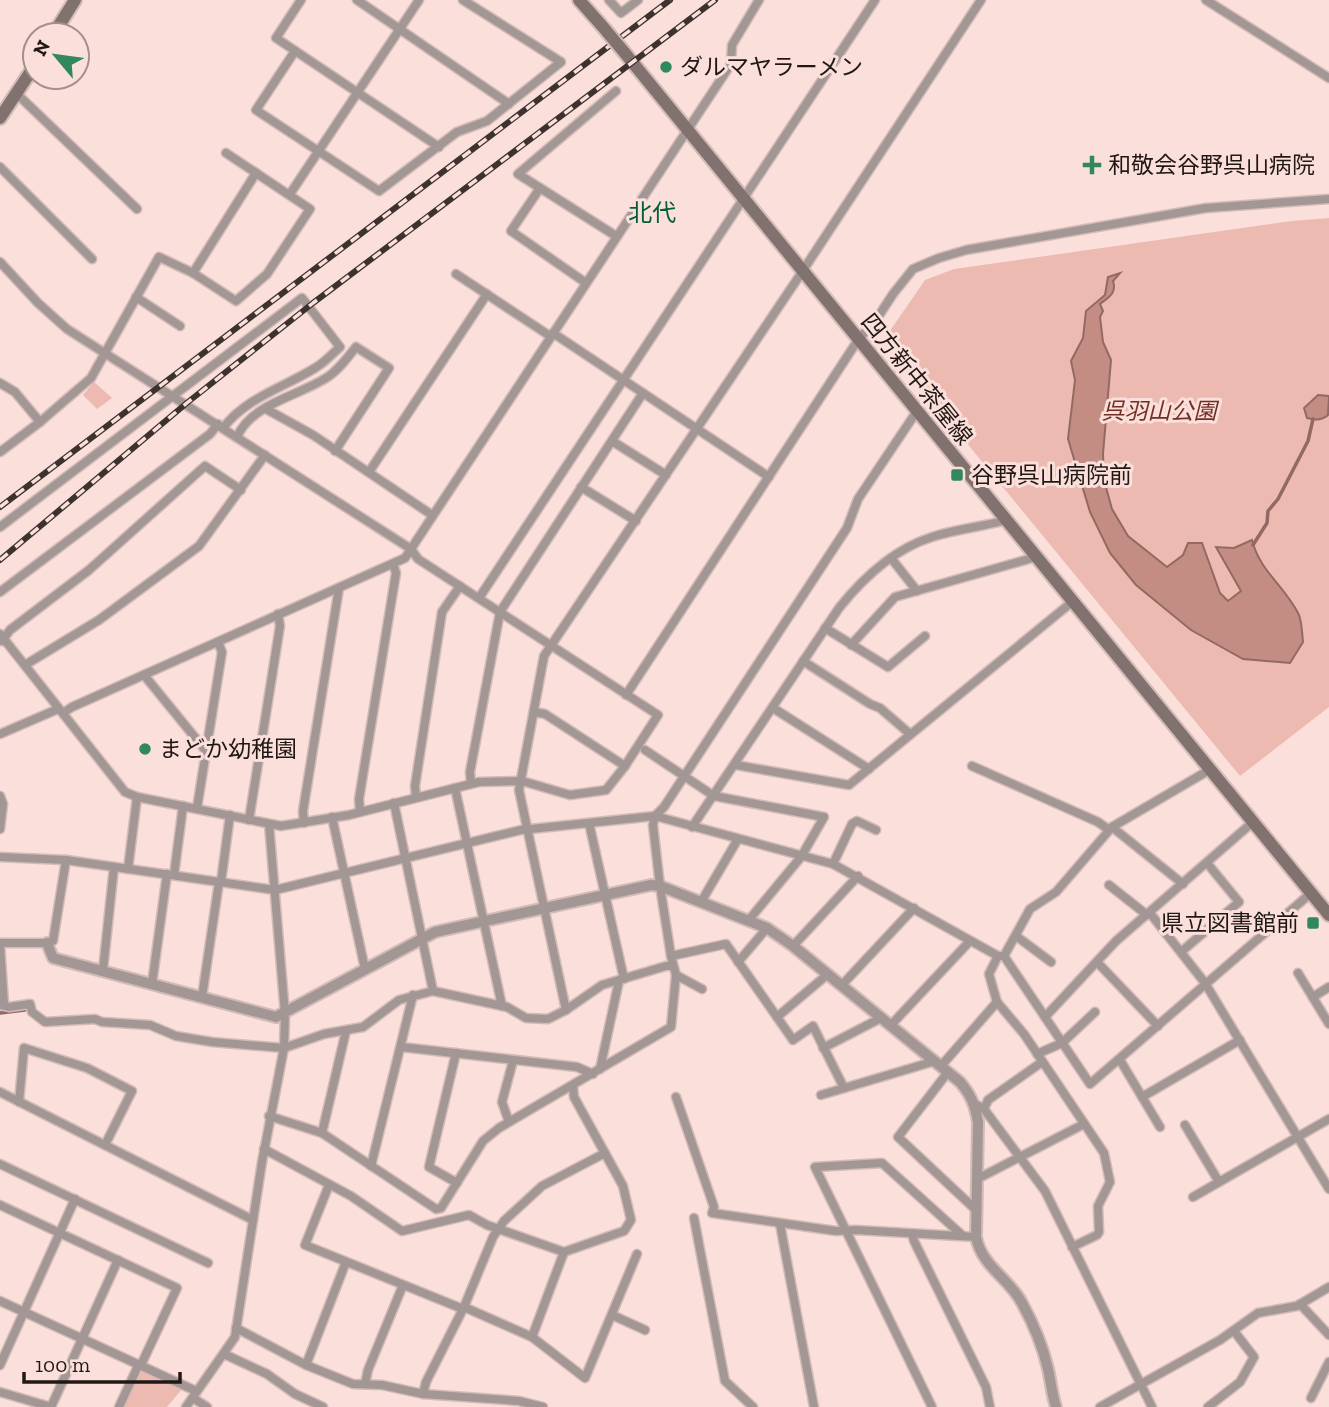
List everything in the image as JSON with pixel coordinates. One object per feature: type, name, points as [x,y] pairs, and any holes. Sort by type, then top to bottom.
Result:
[{"type":"main road","points":[[62,21],[75,0]]},
{"type":"main road","name":"四方新中茶屋線","points":[[579,0],[1329,915]]},
{"type":"main road","points":[[0,118],[21,88]]},
{"type":"street","points":[[301,0],[276,38],[439,147]]},
{"type":"street","points":[[357,0],[509,104]]},
{"type":"street","points":[[290,194],[419,0]]},
{"type":"street","points":[[295,51],[256,110],[379,191],[457,132],[487,121],[561,62],[463,0]]},
{"type":"street","points":[[609,0],[621,13],[638,0]]},
{"type":"street","points":[[0,734],[144,675],[405,558],[731,64],[732,45],[759,0]]},
{"type":"street","points":[[479,598],[875,0]]},
{"type":"street","points":[[566,1010],[519,790],[544,656],[981,0]]},
{"type":"street","points":[[1206,0],[1329,78]]},
{"type":"street","points":[[616,91],[518,174],[616,236]]},
{"type":"street","points":[[17,94],[137,209]]},
{"type":"street","points":[[0,452],[91,378],[159,257],[193,273],[236,301],[268,274],[310,209],[226,153]]},
{"type":"street","points":[[0,167],[92,259]]},
{"type":"street","points":[[193,273],[256,173]]},
{"type":"street","points":[[540,188],[511,231],[586,283]]},
{"type":"street","points":[[626,695],[858,340],[913,269],[966,250],[1206,208],[1329,199]]},
{"type":"street","points":[[0,262],[38,303],[67,329],[285,470],[332,497],[411,549],[418,559],[657,715],[625,766],[606,790],[580,795],[570,795],[522,782],[471,783],[360,812],[281,826],[137,797],[125,792],[1,639],[89,570],[205,466],[241,490]]},
{"type":"street","points":[[456,274],[624,380],[769,477]]},
{"type":"street","points":[[369,472],[486,294]]},
{"type":"street","points":[[136,297],[180,326]]},
{"type":"street","points":[[0,527],[302,298],[340,347],[316,368],[251,401],[0,592]]},
{"type":"street","points":[[237,437],[242,425],[266,409],[331,375],[356,347],[389,368],[335,451]]},
{"type":"street","points":[[0,383],[16,392],[40,422]]},
{"type":"street","points":[[471,783],[470,772],[499,612],[643,393]]},
{"type":"street","points":[[266,409],[369,472],[432,515]]},
{"type":"street","points":[[270,1116],[323,1133],[436,1209],[441,1208],[483,1141],[509,1122],[671,1027],[674,971],[660,886],[653,825],[655,816],[847,528],[858,499],[917,411]]},
{"type":"street","points":[[612,441],[666,475]]},
{"type":"street","points":[[24,665],[99,620],[199,546],[265,455]]},
{"type":"street","points":[[581,487],[636,521]]},
{"type":"street","points":[[692,827],[736,765],[825,628],[863,579],[891,558],[931,537],[1006,520]]},
{"type":"street","points":[[851,645],[895,597],[1036,557]]},
{"type":"street","points":[[891,558],[917,591]]},
{"type":"street","points":[[360,812],[359,799],[396,573],[393,564]]},
{"type":"street","points":[[415,797],[442,612],[460,586]]},
{"type":"street","points":[[304,823],[303,811],[339,588]]},
{"type":"street","points":[[736,765],[849,785],[1072,601]]},
{"type":"street","points":[[249,820],[280,626],[278,614]]},
{"type":"street","points":[[825,628],[888,667],[925,636]]},
{"type":"street","points":[[197,808],[222,652],[218,642]]},
{"type":"street","points":[[803,661],[880,708],[910,734]]},
{"type":"street","points":[[144,675],[205,751]]},
{"type":"street","points":[[773,708],[869,769]]},
{"type":"street","points":[[534,712],[545,715],[625,766]]},
{"type":"street","points":[[645,750],[714,796],[824,817],[802,856],[748,920]]},
{"type":"street","points":[[972,766],[1110,828],[1182,884]]},
{"type":"street","points":[[1072,1247],[1097,1235],[1098,1206],[1110,1182],[1104,1153],[1040,1058],[997,1002],[989,974],[1016,936],[1030,909],[1056,892],[1110,828],[1212,769]]},
{"type":"street","points":[[455,788],[502,1006]]},
{"type":"street","points":[[0,796],[3,804],[1,823]]},
{"type":"street","points":[[128,869],[137,797]]},
{"type":"street","points":[[394,803],[433,991]]},
{"type":"street","points":[[152,984],[183,806]]},
{"type":"street","points":[[202,997],[230,815]]},
{"type":"street","points":[[0,857],[66,860],[275,890],[527,829],[655,816],[833,864],[1001,956],[1090,1084],[1311,893]]},
{"type":"street","points":[[332,817],[365,969]]},
{"type":"street","points":[[833,864],[852,824],[857,821],[876,831]]},
{"type":"street","points":[[1045,1017],[1116,942],[1253,822]]},
{"type":"street","points":[[589,823],[621,980],[597,1071]]},
{"type":"street","points":[[186,1407],[235,1337],[264,1149],[284,1048],[285,1014],[269,824]]},
{"type":"street","points":[[701,902],[738,839]]},
{"type":"street","points":[[66,860],[53,941],[0,943],[2,1005],[9,1007],[30,1004],[32,1012],[46,1022],[95,1019],[102,1022],[150,1025],[176,1036],[284,1048],[324,1034],[346,1031],[370,1023],[389,1005],[413,995],[433,991],[502,1006],[526,1018],[537,1020],[554,1017],[603,985],[666,966],[702,989]]},
{"type":"street","points":[[1181,952],[1239,902],[1206,863]]},
{"type":"street","points":[[103,970],[114,867]]},
{"type":"street","points":[[793,946],[858,876]]},
{"type":"street","points":[[1109,884],[1148,914],[1205,983],[1329,1189]]},
{"type":"street","points":[[47,943],[53,958],[276,1017],[422,937],[444,929],[604,894],[652,885],[660,886],[748,920],[793,946],[960,1082],[1045,1191],[1152,1407]]},
{"type":"street","points":[[842,985],[914,908]]},
{"type":"street","points":[[738,962],[767,929]]},
{"type":"street","points":[[1016,936],[1051,962]]},
{"type":"street","points":[[823,1048],[886,1022],[971,940]]},
{"type":"street","points":[[671,956],[726,944],[793,1040],[813,1026],[844,1088]]},
{"type":"street","points":[[1097,962],[1157,1026]]},
{"type":"street","points":[[1298,973],[1329,1024]]},
{"type":"street","points":[[777,1017],[828,974]]},
{"type":"street","points":[[1313,997],[1329,987]]},
{"type":"street","points":[[371,1166],[413,995]]},
{"type":"street","points":[[976,1210],[898,1137],[941,1066],[997,1002]]},
{"type":"street","points":[[979,1106],[1062,1043],[1095,1012]]},
{"type":"street","points":[[323,1133],[346,1031]]},
{"type":"street","points":[[1142,1097],[1240,1040]]},
{"type":"street","points":[[401,1047],[597,1071]]},
{"type":"street","points":[[19,1102],[24,1048],[87,1068],[132,1091],[105,1145]]},
{"type":"street","points":[[456,1054],[429,1167],[457,1183]]},
{"type":"street","points":[[509,1122],[502,1102],[513,1060]]},
{"type":"street","points":[[1120,1060],[1160,1126]]},
{"type":"street","points":[[821,1095],[941,1066]]},
{"type":"street","points":[[264,1149],[351,1196],[402,1231],[469,1215],[498,1229],[564,1252],[624,1231],[631,1220],[623,1186],[574,1097],[573,1086]]},
{"type":"street","points":[[0,1092],[253,1220]]},
{"type":"street","points":[[677,1097],[714,1207],[712,1213],[846,1231],[976,1237]]},
{"type":"street","points":[[979,1106],[976,1237],[984,1259],[1014,1289],[1023,1304],[1048,1367],[1056,1407]]},
{"type":"street","points":[[1193,1198],[1329,1118]]},
{"type":"street","points":[[977,1179],[1084,1124]]},
{"type":"street","points":[[1185,1125],[1219,1182]]},
{"type":"street","points":[[423,1394],[426,1382],[498,1229],[542,1186],[605,1153]]},
{"type":"street","points":[[932,1407],[815,1167],[882,1163],[963,1236]]},
{"type":"street","points":[[0,1164],[208,1263]]},
{"type":"street","points":[[329,1185],[305,1245],[532,1337],[585,1378],[637,1254]]},
{"type":"street","points":[[0,1365],[75,1199]]},
{"type":"street","points":[[1,1207],[177,1287],[119,1407]]},
{"type":"street","points":[[694,1218],[725,1381],[753,1407]]},
{"type":"street","points":[[780,1224],[814,1407]]},
{"type":"street","points":[[912,1234],[986,1387],[990,1407]]},
{"type":"street","points":[[532,1337],[564,1252]]},
{"type":"street","points":[[0,1392],[51,1407],[118,1260]]},
{"type":"street","points":[[306,1365],[346,1262]]},
{"type":"street","points":[[365,1384],[368,1370],[403,1285]]},
{"type":"street","points":[[1100,1407],[1234,1331],[1258,1313],[1300,1304],[1329,1287]]},
{"type":"street","points":[[0,1301],[140,1364],[194,1394],[207,1407]]},
{"type":"street","points":[[1300,1304],[1329,1335]]},
{"type":"street","points":[[612,1315],[645,1330]]},
{"type":"street","points":[[236,1328],[306,1365],[353,1384],[389,1385],[423,1394],[496,1398],[542,1407]]},
{"type":"street","points":[[1208,1407],[1240,1382],[1254,1357],[1234,1331]]},
{"type":"street","points":[[224,1354],[267,1374],[295,1394],[323,1407]]},
{"type":"street","points":[[1311,1398],[1329,1362]]},
{"type":"green space","name":"呉羽山公園","points":[[1329,218],[1329,707],[1240,776],[883,341],[925,280],[954,269]]},
{"type":"green space","points":[[94,382],[112,398],[97,409],[83,395]]},
{"type":"green space","points":[[144,1371],[182,1389],[167,1407],[123,1407],[139,1373]]},
{"type":"shaded area","points":[[1120,273],[1113,281],[1114,289],[1111,294],[1100,304],[1103,311],[1100,317],[1103,342],[1111,360],[1103,454],[1104,480],[1112,509],[1128,536],[1167,567],[1183,555],[1188,543],[1202,543],[1220,593],[1228,601],[1241,591],[1216,547],[1234,548],[1252,540],[1261,561],[1300,618],[1303,642],[1290,663],[1243,659],[1191,630],[1136,585],[1110,553],[1090,512],[1068,439],[1075,380],[1071,361],[1083,338],[1086,311],[1105,295],[1108,277]]},
{"type":"shaded area","points":[[1318,395],[1329,396],[1328,415],[1318,420],[1307,418],[1304,408]]},
{"type":"waterway","points":[[1253,545],[1267,523],[1268,511],[1278,499],[1308,441],[1313,419]]},
{"type":"waterway","points":[[0,1013],[25,1010]]},
{"type":"railway","points":[[0,507],[670,0]]},
{"type":"railway","points":[[0,560],[188,402],[313,303],[715,0]]},
{"type":"place","name":"ダルマヤラーメン","points":[[666,67]]},
{"type":"place","name":"和敬会谷野呉山病院","points":[[1092,165]]},
{"type":"place","name":"谷野呉山病院前","points":[[957,475]]},
{"type":"place","name":"まどか幼稚園","points":[[145,749]]},
{"type":"place","name":"県立図書館前","points":[[1313,923]]},
{"type":"district","name":"北代","points":[[652,212]]}]
